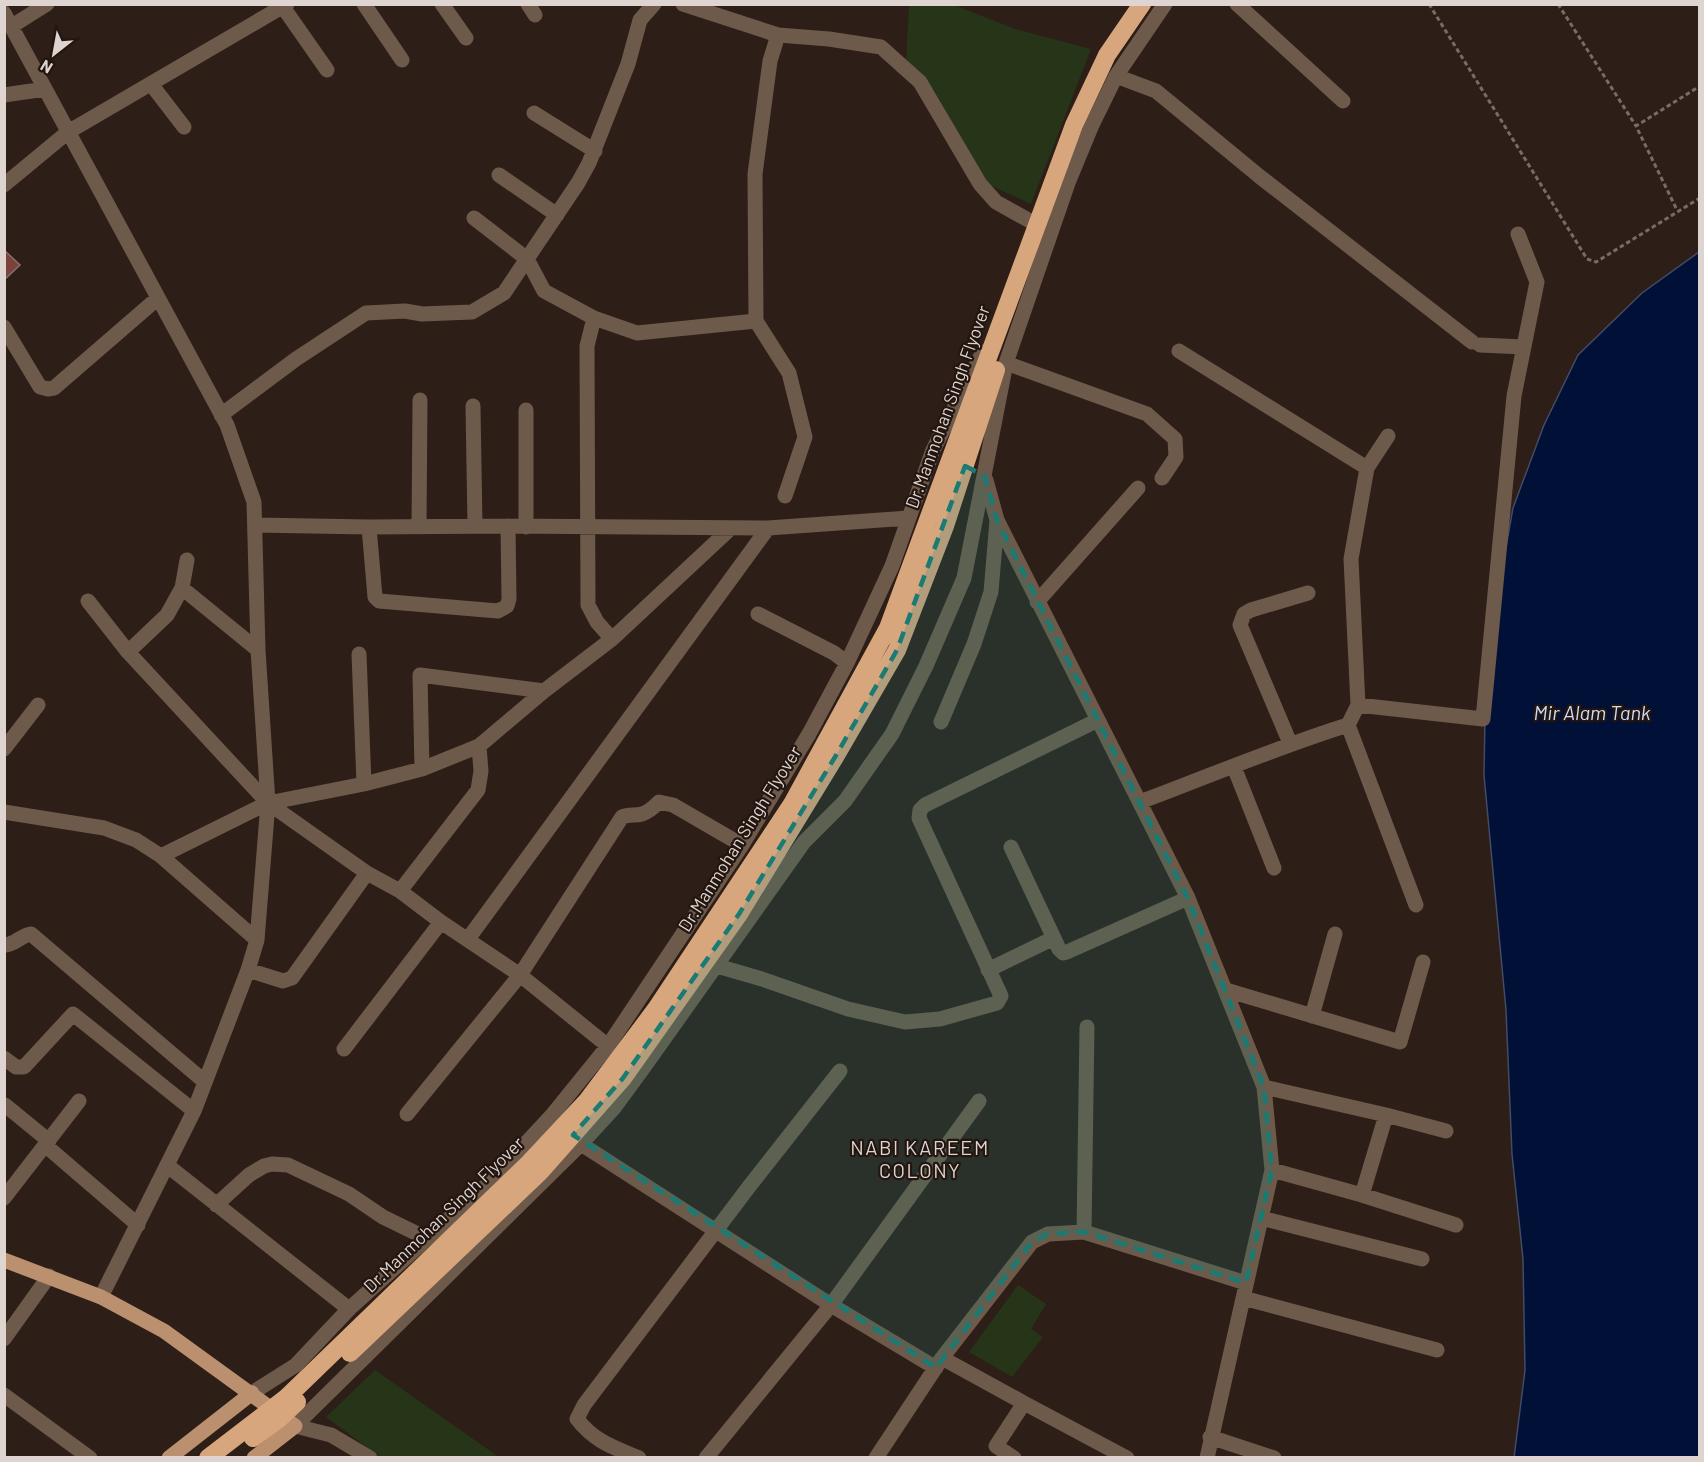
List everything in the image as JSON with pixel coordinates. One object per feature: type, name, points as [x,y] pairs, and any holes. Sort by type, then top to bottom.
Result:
[{"type":"highway","name":"Dr.Manmohan Singh Flyover","points":[[208,1458],[286,1398],[529,1163],[588,1101],[656,1009],[792,804],[888,628],[1074,125],[1107,55],[1142,4]]},
{"type":"highway","name":"Dr.Manmohan Singh Flyover","points":[[226,1458],[279,1419],[449,1261],[540,1172],[623,1078],[739,914],[897,650],[945,526],[1061,183],[1101,90],[1119,57],[1156,4]]},
{"type":"main road","points":[[4,1260],[101,1297],[164,1331],[295,1426],[254,1458]]},
{"type":"main road","points":[[169,1458],[252,1393]]},
{"type":"street","points":[[47,4],[8,19],[227,425],[254,502],[258,650],[268,803],[257,940],[248,970],[194,1111],[101,1297]]},
{"type":"street","points":[[364,4],[402,60]]},
{"type":"street","points":[[442,4],[466,38]]},
{"type":"street","points":[[221,415],[296,359],[366,313],[472,312],[504,293],[578,183],[595,151],[628,64],[640,20],[654,4]]},
{"type":"street","points":[[682,4],[778,35],[881,46],[920,82],[980,184],[996,202],[1030,221]]},
{"type":"street","points":[[252,1393],[296,1365],[349,1309],[490,1182],[553,1114],[608,1046],[742,845],[809,734],[847,663],[892,566],[933,450],[987,344],[1059,146],[1104,47],[1135,4]]},
{"type":"street","points":[[295,1426],[581,1144],[614,1107],[804,842],[845,801],[892,734],[926,666],[964,579],[1006,363],[1068,183],[1092,125],[1116,76],[1165,4]]},
{"type":"street","points":[[1237,4],[1343,101]]},
{"type":"street","points":[[4,185],[68,132],[285,5],[327,70]]},
{"type":"street","points":[[778,35],[770,61],[755,174],[756,321],[789,373],[805,437],[785,496]]},
{"type":"street","points":[[1116,76],[1156,91],[1259,176],[1476,344],[1524,347]]},
{"type":"street","points":[[151,84],[184,127]]},
{"type":"street","points":[[4,95],[45,89]]},
{"type":"street","points":[[534,113],[595,151]]},
{"type":"street","points":[[499,175],[557,215]]},
{"type":"street","points":[[474,218],[527,259],[544,291],[594,318],[638,333],[756,321]]},
{"type":"street","points":[[1358,705],[1483,719],[1514,396],[1537,282],[1518,234]]},
{"type":"street","points":[[4,327],[40,387],[54,388],[158,298]]},
{"type":"street","points":[[594,318],[587,346],[588,605],[597,622],[612,639]]},
{"type":"street","points":[[1179,351],[1367,468]]},
{"type":"street","points":[[1006,363],[1148,414],[1175,439],[1176,457],[1162,478]]},
{"type":"street","points":[[419,527],[420,400]]},
{"type":"street","points":[[473,406],[475,526]]},
{"type":"street","points":[[526,410],[526,527]]},
{"type":"street","points":[[1140,802],[1234,767],[1290,743],[1348,724],[1358,705],[1351,559],[1367,468],[1388,436]]},
{"type":"street","points":[[933,450],[985,476],[997,520],[1188,898],[1264,1088],[1272,1170],[1206,1458]]},
{"type":"street","points":[[1037,602],[1138,488]]},
{"type":"street","points":[[255,525],[768,528],[909,518]]},
{"type":"street","points":[[941,722],[974,644],[991,591],[997,520]]},
{"type":"street","points":[[369,527],[375,597],[379,601],[498,611],[507,606],[509,599],[508,526]]},
{"type":"street","points":[[161,856],[268,803],[364,784],[422,769],[479,746],[544,691],[612,639],[731,528]]},
{"type":"street","points":[[468,939],[768,528]]},
{"type":"street","points":[[128,652],[167,615],[182,588],[187,560]]},
{"type":"street","points":[[182,588],[258,650]]},
{"type":"street","points":[[1290,743],[1240,625],[1244,614],[1251,610],[1308,593]]},
{"type":"street","points":[[88,601],[128,652],[268,803],[367,873],[400,891],[441,922],[520,975],[608,1046]]},
{"type":"street","points":[[758,614],[834,653],[847,663]]},
{"type":"street","points":[[359,654],[364,784]]},
{"type":"street","points":[[422,769],[420,675],[544,691]]},
{"type":"street","points":[[4,749],[38,705]]},
{"type":"street","points":[[717,966],[848,1009],[905,1022],[940,1019],[997,1003],[1001,996],[919,818],[920,810],[925,805],[1098,720]]},
{"type":"street","points":[[1348,724],[1416,905]]},
{"type":"street","points":[[400,891],[478,790],[481,771],[479,746]]},
{"type":"street","points":[[1234,767],[1274,868]]},
{"type":"street","points":[[407,1114],[520,975],[622,817],[641,815],[659,802],[673,805],[742,845]]},
{"type":"street","points":[[4,812],[104,828],[136,840],[161,856],[257,940]]},
{"type":"street","points":[[1011,847],[1059,949],[1063,953],[1188,898]]},
{"type":"street","points":[[248,970],[283,981],[292,978],[367,873]]},
{"type":"street","points":[[344,1049],[441,922]]},
{"type":"street","points":[[4,945],[14,942],[23,935],[31,934],[205,1082]]},
{"type":"street","points":[[1312,1016],[1335,934]]},
{"type":"street","points":[[988,970],[1054,938]]},
{"type":"street","points":[[1226,990],[1400,1042],[1424,962]]},
{"type":"street","points":[[4,1058],[16,1066],[24,1067],[73,1014],[194,1111]]},
{"type":"street","points":[[1084,1232],[1087,1027]]},
{"type":"street","points":[[639,1458],[598,1440],[587,1432],[578,1419],[584,1405],[748,1188],[840,1071]]},
{"type":"street","points":[[1264,1088],[1446,1131]]},
{"type":"street","points":[[4,1198],[10,1180],[47,1143],[79,1101]]},
{"type":"street","points":[[706,1458],[831,1305],[979,1101]]},
{"type":"street","points":[[4,1106],[138,1225]]},
{"type":"street","points":[[553,1114],[581,1144],[831,1305],[939,1363],[1024,1403],[1127,1458]]},
{"type":"street","points":[[1362,1195],[1386,1115]]},
{"type":"street","points":[[216,1205],[249,1174],[272,1164],[288,1165],[349,1194],[383,1217],[426,1238]]},
{"type":"street","points":[[168,1166],[349,1309]]},
{"type":"street","points":[[1272,1170],[1362,1195],[1456,1225]]},
{"type":"street","points":[[1261,1218],[1422,1259]]},
{"type":"street","points":[[876,1458],[939,1363],[1032,1242],[1048,1234],[1084,1232],[1245,1291],[1437,1350]]},
{"type":"street","points":[[4,1340],[49,1276]]},
{"type":"street","points":[[4,1395],[90,1458]]},
{"type":"street","points":[[1014,1458],[991,1452],[1024,1403]]},
{"type":"street","points":[[295,1426],[331,1435],[370,1458]]},
{"type":"street","points":[[1210,1437],[1274,1458]]},
{"type":"path","points":[[1429,4],[1587,259],[1596,262],[1700,198]]},
{"type":"path","points":[[1558,4],[1636,126],[1676,208]]},
{"type":"path","points":[[1636,126],[1700,86]]},
{"type":"highlighted area","points":[[965,466],[985,476],[997,520],[1188,898],[1264,1087],[1272,1170],[1246,1283],[1084,1232],[1048,1234],[1032,1242],[936,1368],[573,1135],[623,1078],[739,914],[835,757],[897,650]]},
{"type":"green space","points":[[909,5],[954,5],[1015,29],[1091,49],[1031,204],[987,184],[934,90],[906,62]]},
{"type":"green space","points":[[1018,1285],[1046,1304],[1031,1329],[1043,1337],[1012,1377],[969,1352]]},
{"type":"green space","points":[[375,1370],[496,1455],[493,1458],[380,1457],[326,1417]]},
{"type":"water","name":"Mir Alam Tank","points":[[1699,252],[1699,1457],[1514,1458],[1525,1370],[1523,1259],[1512,1154],[1506,1010],[1484,775],[1486,659],[1513,508],[1544,425],[1578,355],[1642,293]]},
{"type":"building","points":[[4,250],[20,265],[4,280]]},
{"type":"district","name":"NABI KAREEM COLONY","points":[[920,1160]]}]
